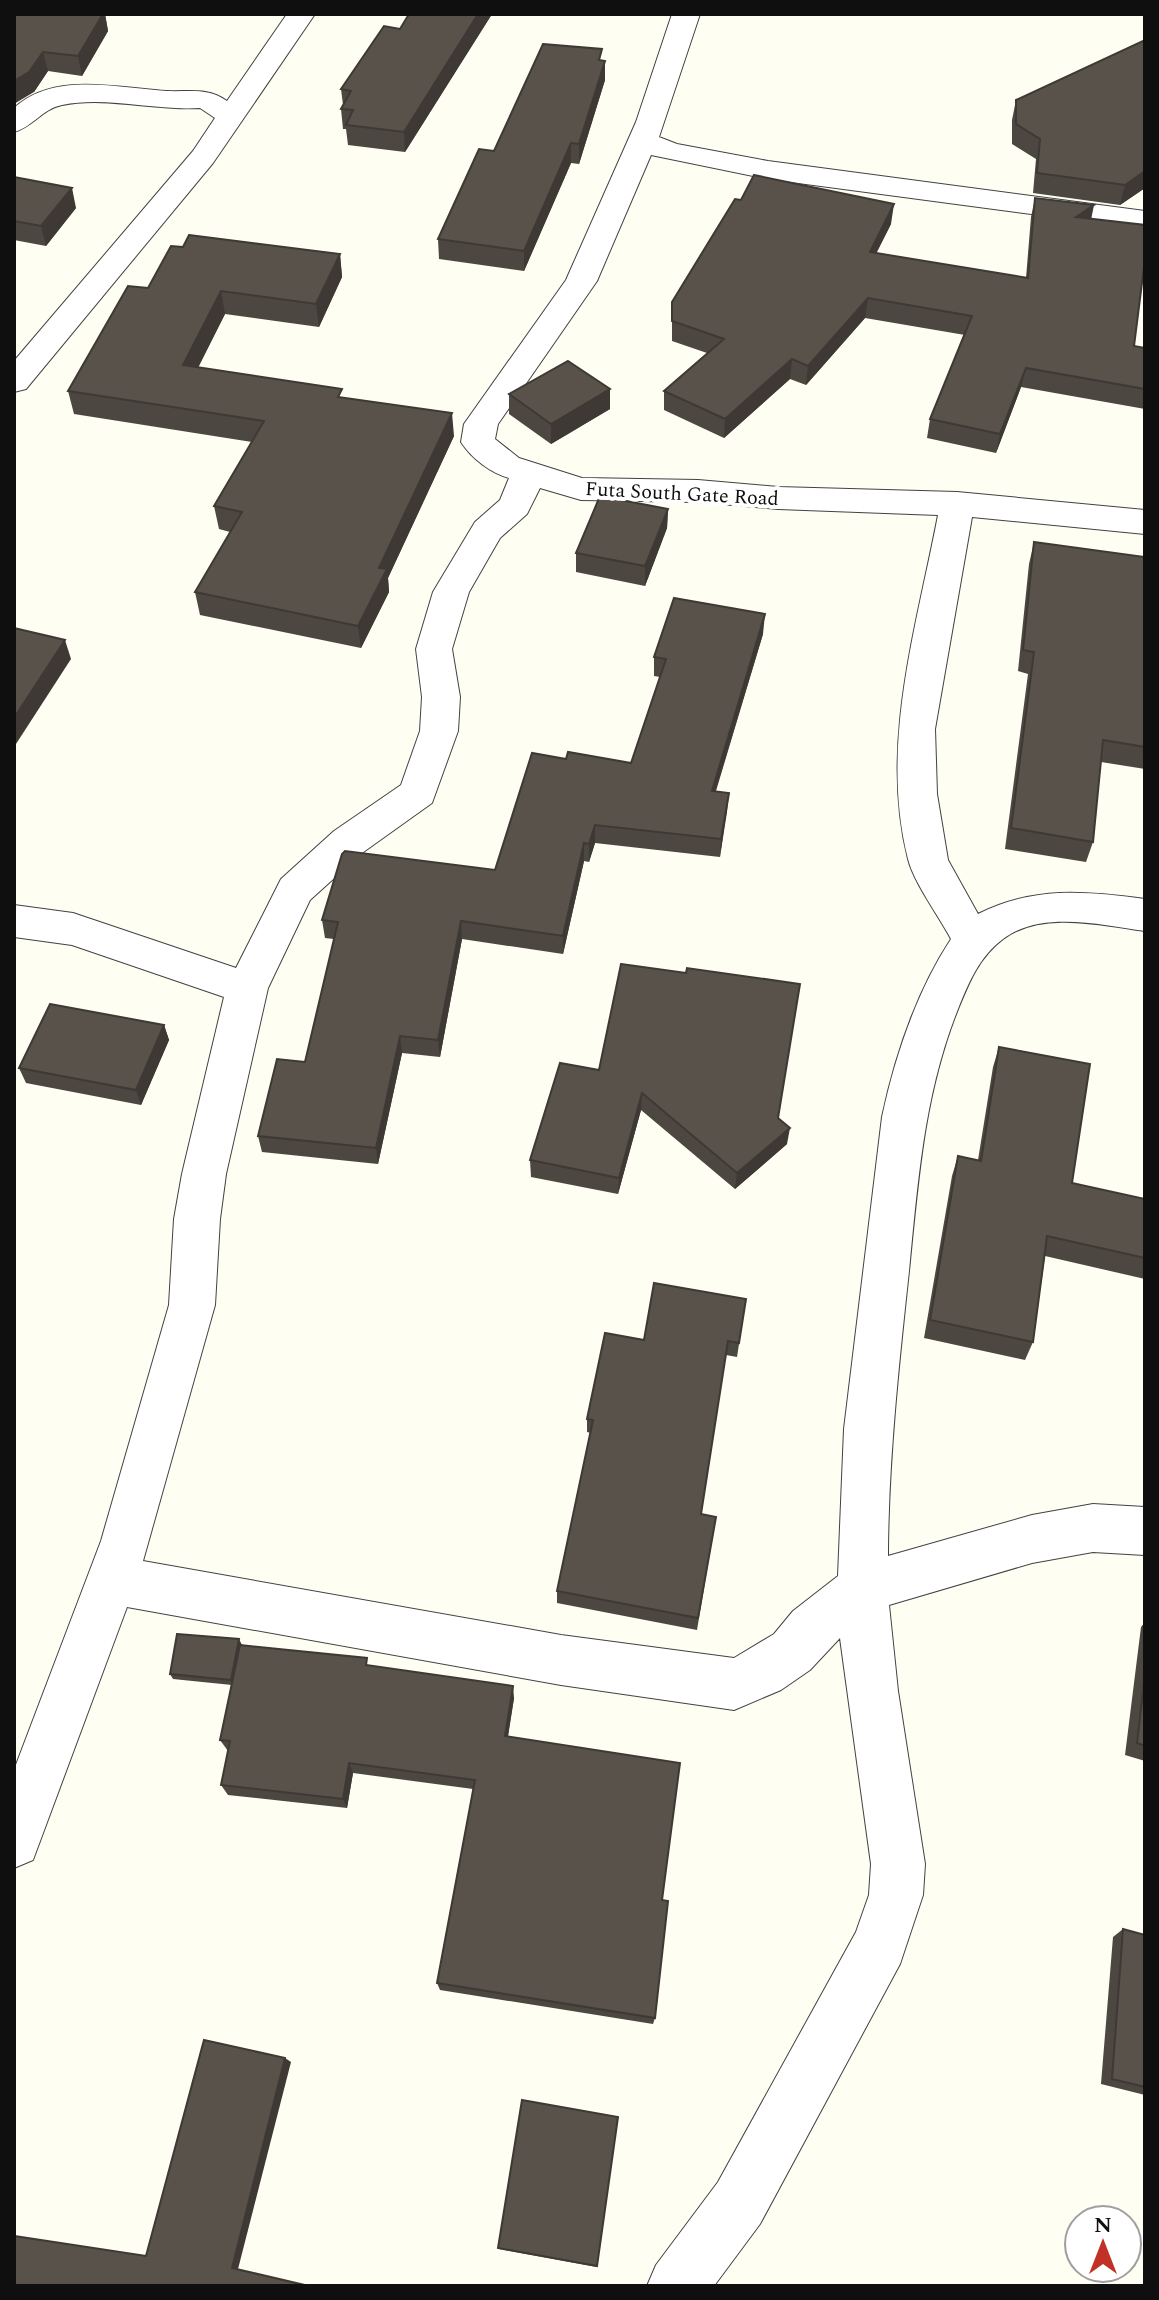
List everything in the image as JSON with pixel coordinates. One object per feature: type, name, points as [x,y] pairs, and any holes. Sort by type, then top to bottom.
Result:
[{"type":"street","points":[[14,382],[203,157],[301,14]]},
{"type":"street","points":[[686,14],[642,141],[670,152],[768,170],[1145,220]]},
{"type":"street","points":[[14,123],[26,110],[42,101],[89,93],[185,102],[206,99],[229,115]]},
{"type":"street","name":"Futa South Gate Road","points":[[642,141],[581,281],[481,424],[478,442],[507,466],[581,489],[698,491],[778,498],[957,504],[1145,522]]},
{"type":"street","points":[[14,1841],[126,1541],[192,1305],[204,1174],[247,988],[295,890],[348,842],[418,793],[439,731],[441,697],[434,649],[451,592],[487,530],[515,506],[528,475]]},
{"type":"street","points":[[957,504],[916,729],[918,794],[928,861],[973,941]]},
{"type":"street","points":[[677,2286],[739,2203],[880,1944],[896,1895],[898,1864],[863,1588],[870,1406],[908,1096],[943,993],[973,941],[1008,915],[1037,908],[1078,907],[1145,915]]},
{"type":"street","points":[[14,921],[73,929],[247,988]]},
{"type":"street","points":[[111,1580],[561,1660],[734,1684],[763,1672],[792,1652],[811,1629],[863,1588],[1032,1539],[1093,1528],[1145,1531]]},
{"type":"building","points":[[14,14],[103,14],[78,56],[43,52],[29,72],[14,81]]},
{"type":"building","points":[[409,14],[478,14],[404,132],[346,125],[353,110],[341,109],[351,91],[341,89],[384,26],[400,29]]},
{"type":"building","points":[[1145,40],[1145,171],[1125,185],[1037,173],[1040,139],[1016,124],[1016,100]]},
{"type":"building","points":[[543,44],[602,49],[599,60],[605,61],[579,144],[571,143],[524,251],[438,239],[479,149],[494,151]]},
{"type":"building","points":[[754,175],[894,204],[870,252],[1028,278],[1035,198],[1094,205],[1076,217],[1145,225],[1145,259],[1134,346],[1145,348],[1145,389],[1026,368],[1000,434],[930,419],[972,316],[868,298],[808,366],[792,359],[725,419],[664,391],[724,339],[672,321],[672,302],[735,199],[741,200]]},
{"type":"building","points":[[14,177],[72,188],[41,226],[14,221]]},
{"type":"building","points":[[189,235],[340,254],[316,304],[221,291],[183,365],[342,389],[338,397],[452,413],[379,568],[387,569],[358,626],[195,592],[242,512],[214,506],[264,421],[68,391],[128,286],[148,288],[171,246],[183,247]]},
{"type":"building","points":[[568,361],[610,389],[551,424],[509,394]]},
{"type":"building","points":[[600,496],[668,509],[645,566],[576,553]]},
{"type":"building","points":[[1034,542],[1145,557],[1145,747],[1103,740],[1093,842],[1011,828],[1034,652],[1023,650]]},
{"type":"building","points":[[674,598],[765,614],[712,791],[729,793],[721,839],[595,825],[589,844],[584,843],[563,936],[461,921],[438,1040],[400,1036],[376,1148],[258,1136],[277,1059],[305,1062],[338,922],[322,920],[342,854],[345,851],[495,870],[532,753],[566,759],[568,752],[631,763],[666,659],[654,657]]},
{"type":"building","points":[[14,628],[65,640],[14,718]]},
{"type":"building","points":[[621,964],[686,973],[687,968],[800,984],[778,1118],[790,1128],[737,1173],[642,1093],[619,1178],[530,1160],[560,1063],[599,1070]]},
{"type":"building","points":[[50,1004],[164,1025],[136,1090],[19,1068]]},
{"type":"building","points":[[999,1047],[1090,1064],[1072,1183],[1145,1199],[1145,1258],[1047,1236],[1033,1342],[930,1320],[958,1156],[981,1161]]},
{"type":"building","points":[[654,1283],[746,1299],[739,1343],[728,1341],[701,1514],[716,1517],[698,1618],[557,1591],[593,1420],[587,1419],[605,1333],[644,1340]]},
{"type":"building","points":[[177,1634],[239,1639],[231,1680],[170,1674]]},
{"type":"building","points":[[240,1645],[367,1658],[366,1665],[513,1686],[505,1736],[680,1763],[662,1900],[668,1901],[655,2018],[437,1983],[475,1780],[349,1763],[343,1799],[221,1785],[230,1741],[220,1740]]},
{"type":"building","points":[[1145,1674],[1145,1746],[1137,1743]]},
{"type":"building","points":[[1123,1929],[1145,1935],[1145,2087],[1112,2079]]},
{"type":"building","points":[[204,2040],[285,2058],[232,2268],[309,2286],[14,2286],[14,2236],[146,2256]]},
{"type":"building","points":[[522,2100],[618,2117],[597,2266],[498,2248]]}]
